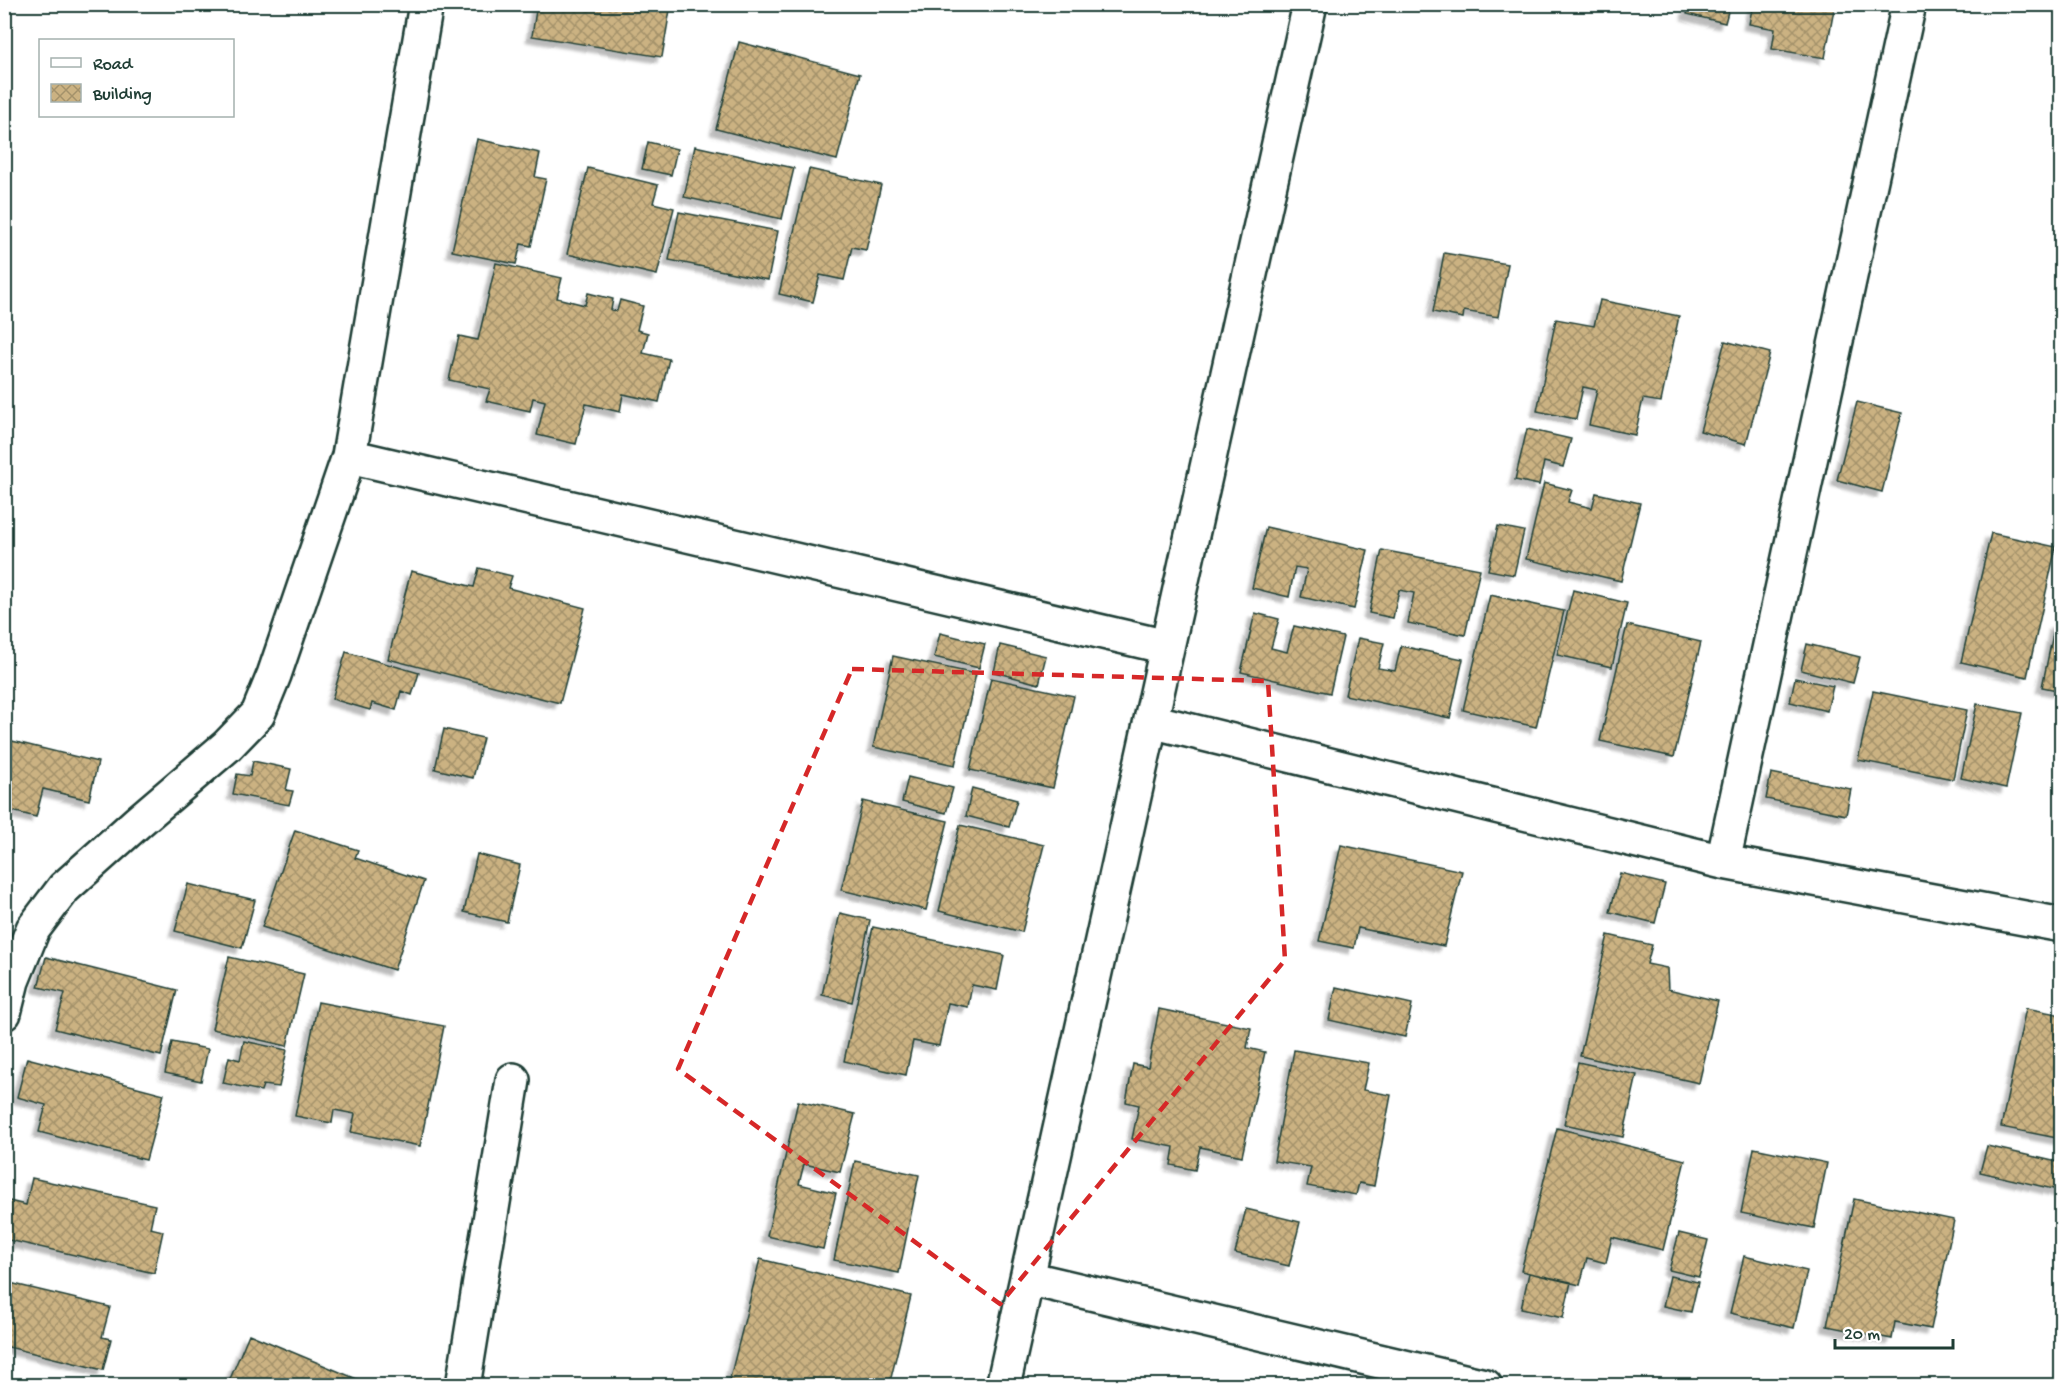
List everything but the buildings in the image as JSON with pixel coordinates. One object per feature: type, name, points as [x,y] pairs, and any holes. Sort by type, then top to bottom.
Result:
[{"type":"street","points":[[4,1013],[12,981],[33,929],[64,888],[227,746],[258,714],[274,675],[348,456],[426,4]]},
{"type":"street","points":[[1003,1386],[1311,4]]},
{"type":"street","points":[[1723,862],[1909,4]]},
{"type":"street","points":[[348,456],[1167,647]]},
{"type":"street","points":[[1151,721],[1723,862],[2061,925]]},
{"type":"street","points":[[463,1386],[513,1080]]},
{"type":"street","points":[[1026,1278],[1485,1386]]},
{"type":"highlighted area","points":[[852,669],[1268,681],[1285,960],[1000,1304],[678,1069]]}]
